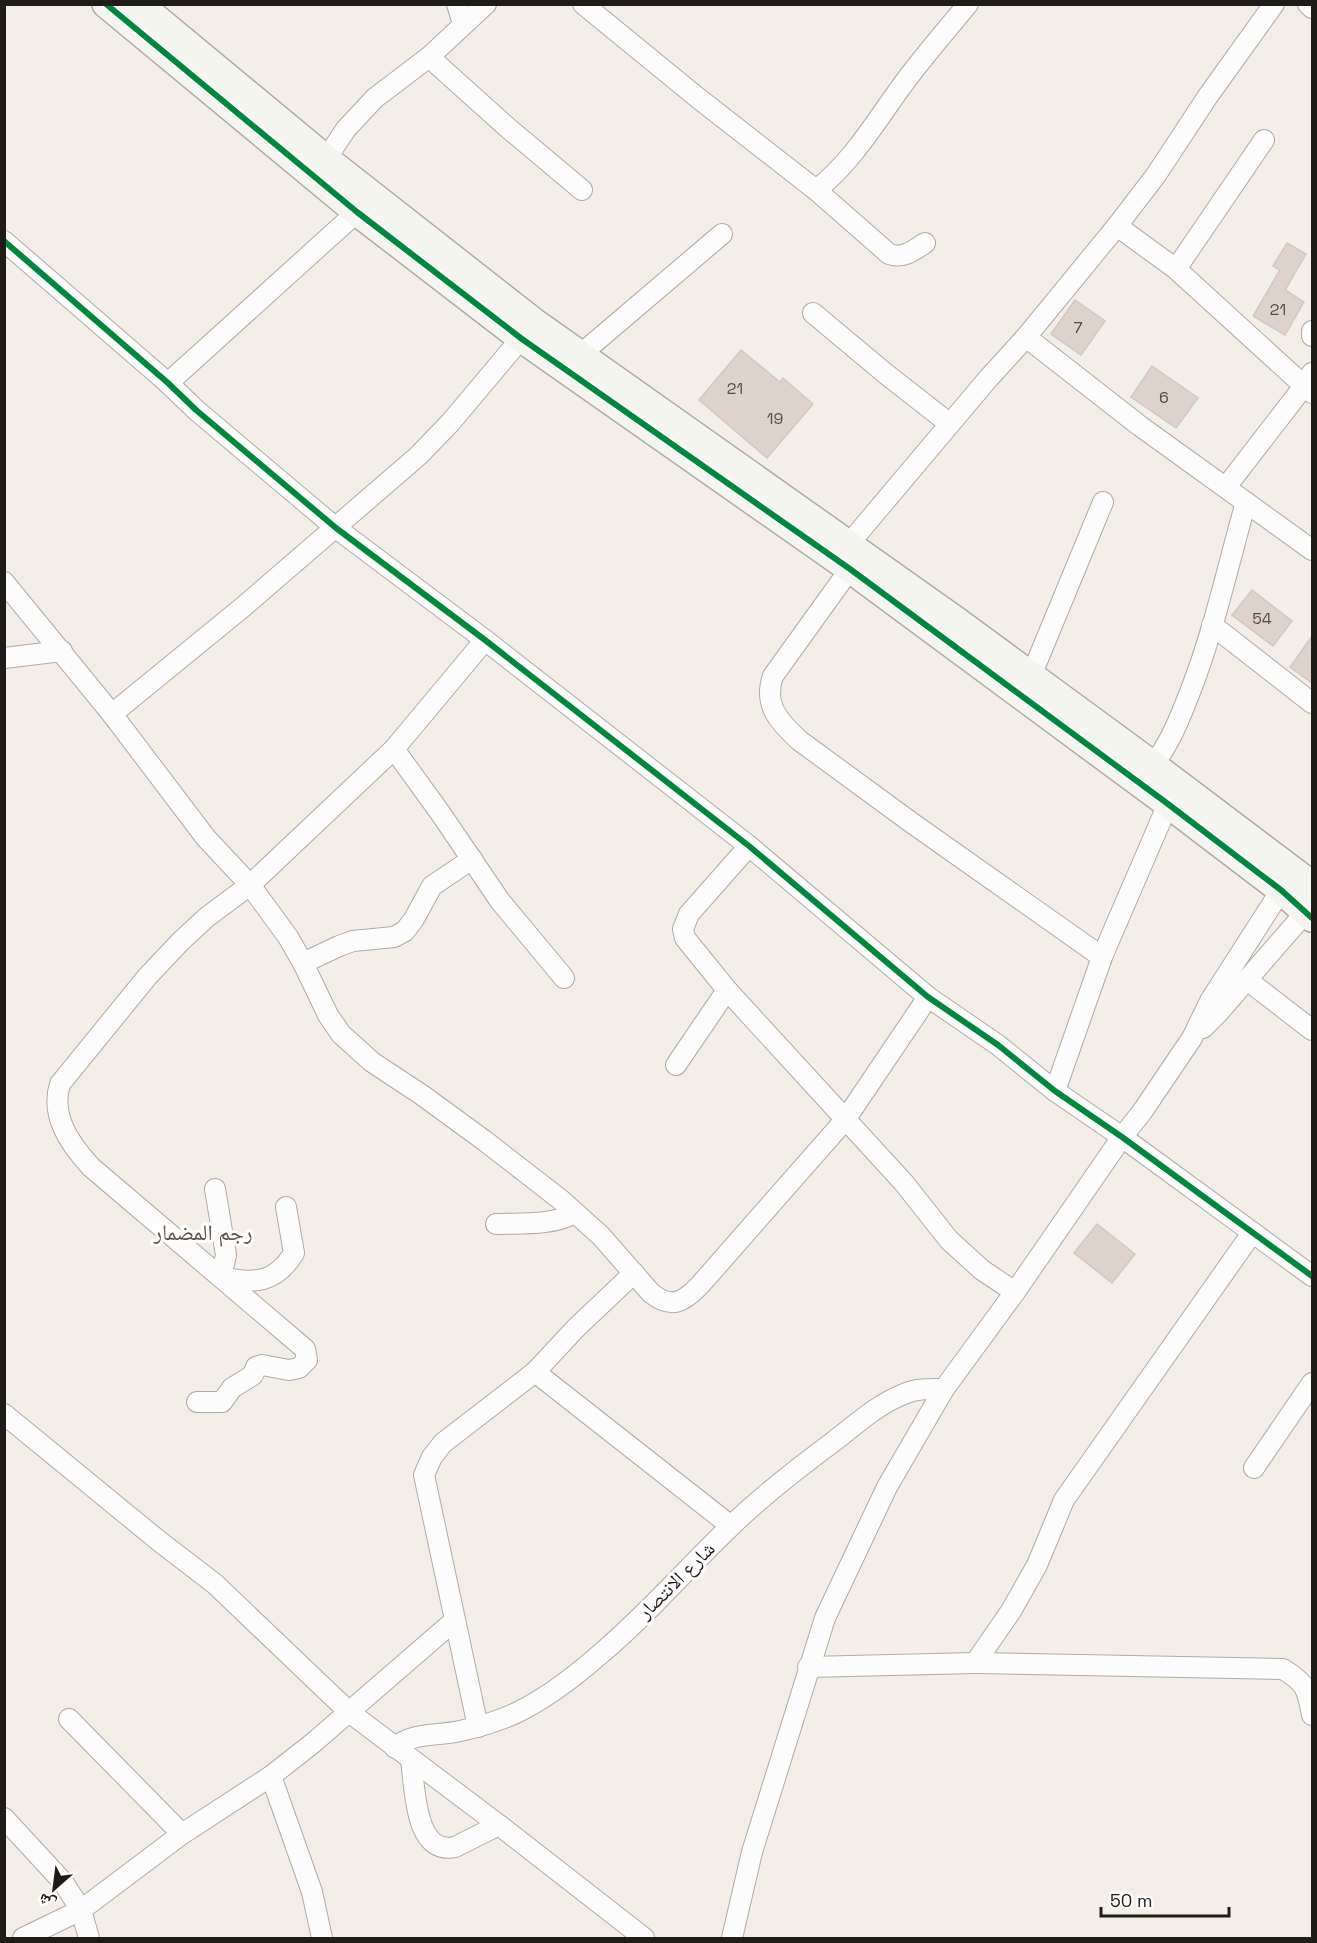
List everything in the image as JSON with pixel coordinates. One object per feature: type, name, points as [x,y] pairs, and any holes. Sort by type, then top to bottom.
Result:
[{"type":"street","points":[[106,4],[357,212],[849,557],[1031,676],[1153,765],[1296,882],[1311,912],[1192,1038]]},
{"type":"street","points":[[139,4],[528,330],[581,354],[849,557],[1168,804],[1296,882]]},
{"type":"street","points":[[457,4],[463,24]]},
{"type":"street","points":[[326,159],[346,129],[375,98],[429,57],[486,4]]},
{"type":"street","points":[[583,4],[816,190],[889,254],[898,257],[906,255],[925,243]]},
{"type":"street","points":[[816,190],[842,166],[873,128],[930,48],[968,4]]},
{"type":"street","points":[[1102,957],[800,741],[785,727],[772,709],[770,696],[773,676],[849,557],[950,424],[1026,337],[1117,226],[1156,175],[1208,96],[1274,4]]},
{"type":"street","points":[[1308,4],[1312,8]]},
{"type":"street","points":[[429,57],[582,190]]},
{"type":"street","points":[[1176,269],[1264,140]]},
{"type":"street","points":[[168,383],[357,212]]},
{"type":"street","points":[[1117,226],[1176,269],[1310,384],[1226,487]]},
{"type":"street","points":[[581,354],[722,234]]},
{"type":"street","points":[[4,241],[196,410],[336,528],[749,846],[928,997],[998,1045],[1055,1091],[1122,1137],[1312,1276]]},
{"type":"street","points":[[813,313],[950,424]]},
{"type":"street","points":[[112,714],[243,607],[418,456],[450,423],[528,330]]},
{"type":"street","points":[[1312,331],[1312,336]]},
{"type":"street","points":[[1026,337],[1140,426],[1312,550]]},
{"type":"street","points":[[1031,676],[1103,502]]},
{"type":"street","points":[[1153,765],[1166,748],[1179,721],[1200,667],[1246,502]]},
{"type":"street","points":[[4,582],[112,714],[206,838],[250,885],[288,937],[328,1015],[341,1034],[354,1047],[485,1141],[575,1213],[601,1236],[651,1293],[660,1300],[672,1303],[681,1301],[690,1295],[845,1120],[928,997]]},
{"type":"street","points":[[1212,625],[1312,703]]},
{"type":"street","points":[[197,1402],[222,1402],[232,1388],[249,1378],[256,1367],[262,1365],[289,1370],[299,1368],[307,1360],[305,1349],[91,1167],[75,1150],[67,1136],[57,1108],[56,1096],[60,1084],[64,1076],[147,977],[207,917],[250,885],[394,749],[484,640]]},
{"type":"street","points":[[4,658],[62,651]]},
{"type":"street","points":[[394,749],[500,901],[564,978]]},
{"type":"street","points":[[1055,1091],[1102,957],[1168,804]]},
{"type":"street","points":[[749,846],[689,914],[683,929],[685,938],[727,990],[904,1183],[949,1240],[982,1270],[1016,1292]]},
{"type":"street","points":[[303,963],[353,941],[394,937],[405,931],[432,886],[472,860]]},
{"type":"street","points":[[732,1938],[752,1852],[808,1667],[825,1618],[886,1486],[944,1389],[1016,1292],[1122,1137],[1142,1112],[1192,1038],[1210,1001],[1296,882]]},
{"type":"street","points":[[1247,980],[1312,1030]]},
{"type":"street","points":[[676,1065],[727,990]]},
{"type":"street","points":[[215,1190],[226,1255],[221,1277]]},
{"type":"street","points":[[221,1277],[242,1282],[257,1280],[270,1277],[285,1268],[294,1253],[286,1207]]},
{"type":"street","points":[[496,1224],[550,1223],[575,1213]]},
{"type":"street","points":[[975,1663],[1011,1611],[1037,1565],[1064,1500],[1252,1233]]},
{"type":"street","points":[[478,1727],[424,1475],[432,1457],[443,1443],[535,1372],[576,1328],[634,1273]]},
{"type":"street","points":[[535,1372],[731,1526]]},
{"type":"street","points":[[1254,1468],[1312,1383]]},
{"type":"street","name":"شارع الانتصار","points":[[395,1748],[400,1742],[411,1738],[448,1734],[478,1727],[516,1713],[543,1696],[591,1662],[771,1490],[883,1404],[923,1388],[944,1389]]},
{"type":"street","points":[[4,1414],[215,1584],[349,1712],[644,1938]]},
{"type":"street","points":[[23,1938],[81,1910],[183,1834],[271,1776],[314,1743],[454,1621]]},
{"type":"street","points":[[808,1667],[975,1663],[1271,1667],[1283,1669],[1300,1679],[1307,1692],[1312,1715]]},
{"type":"street","points":[[69,1719],[183,1834]]},
{"type":"street","points":[[411,1760],[420,1822],[430,1842],[447,1849],[499,1825]]},
{"type":"street","points":[[271,1776],[312,1892],[320,1938]]},
{"type":"street","points":[[4,1818],[63,1882],[81,1910],[89,1938]]},
{"type":"building","points":[[1287,243],[1306,254],[1285,290],[1304,302],[1285,335],[1253,316],[1280,270],[1273,266]]},
{"type":"building","points":[[1075,300],[1105,321],[1081,355],[1051,334]]},
{"type":"building","points":[[741,350],[780,382],[783,378],[813,404],[767,458],[699,400]]},
{"type":"building","points":[[1152,366],[1198,398],[1176,428],[1131,397]]},
{"type":"building","points":[[1252,590],[1292,621],[1273,646],[1232,615]]},
{"type":"building","points":[[1312,636],[1312,683],[1290,667]]},
{"type":"building","points":[[1097,1224],[1135,1254],[1112,1283],[1074,1253]]},
{"type":"cycle path","points":[[106,4],[357,212],[522,339],[850,569],[1168,804],[1281,890],[1312,918]]},
{"type":"cycle path","points":[[4,241],[196,410],[336,528],[485,640],[749,846],[928,997],[998,1045],[1055,1091],[1122,1137],[1312,1276]]},
{"type":"district","name":"رجم المضمار","points":[[203,1232]]}]
